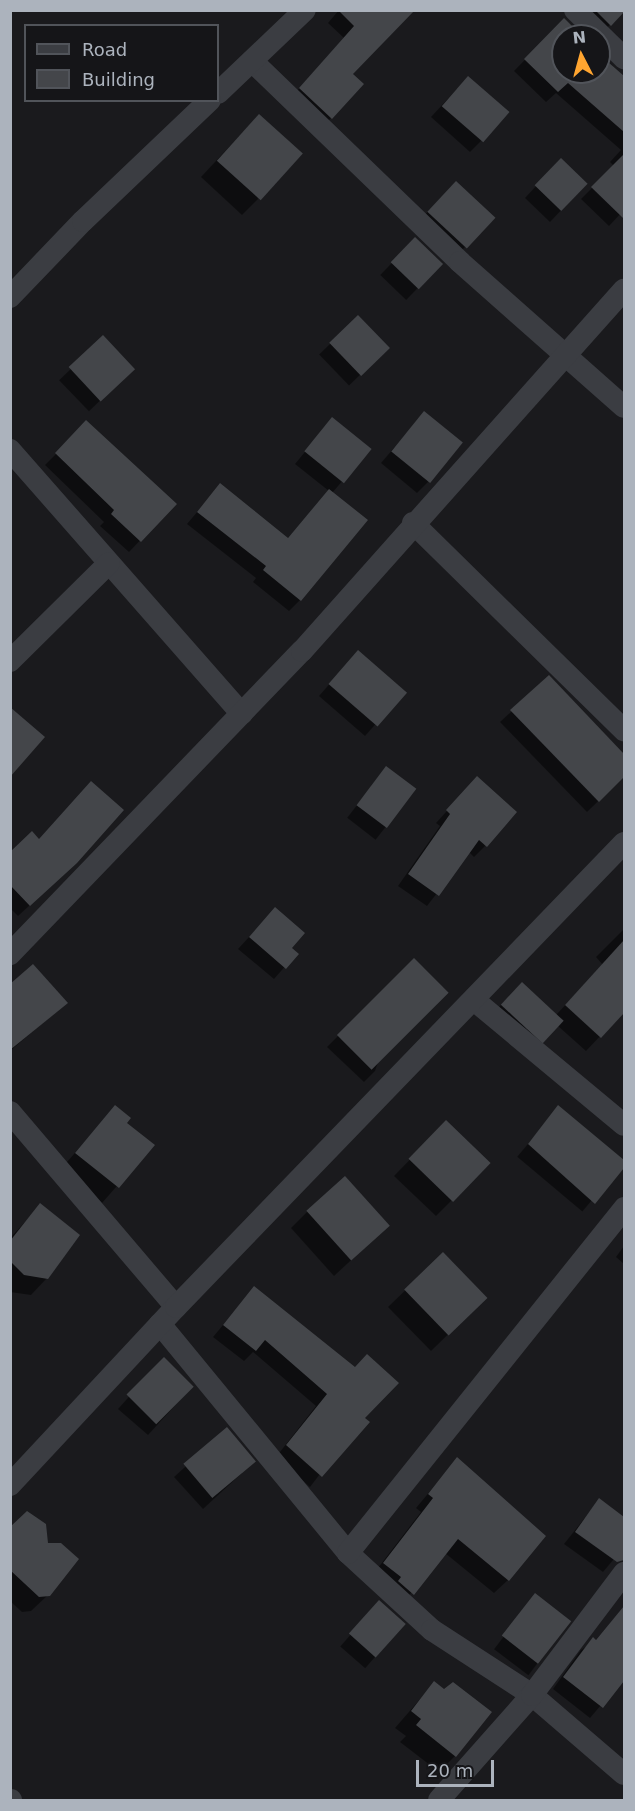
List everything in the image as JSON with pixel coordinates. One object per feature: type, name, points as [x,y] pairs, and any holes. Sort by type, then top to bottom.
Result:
[{"type":"street","points":[[219,92],[305,10]]},
{"type":"street","points":[[575,10],[624,58]]},
{"type":"street","points":[[252,61],[460,262],[624,407]]},
{"type":"street","points":[[10,297],[83,220],[208,102]]},
{"type":"street","points":[[10,954],[302,651],[413,523],[624,290]]},
{"type":"street","points":[[10,450],[242,714]]},
{"type":"street","points":[[413,523],[624,730]]},
{"type":"street","points":[[10,661],[110,563]]},
{"type":"street","points":[[10,1485],[176,1307],[624,843]]},
{"type":"street","points":[[474,1000],[624,1125]]},
{"type":"street","points":[[10,1112],[176,1307]]},
{"type":"street","points":[[348,1553],[624,1208]]},
{"type":"street","points":[[160,1324],[348,1553],[432,1630],[532,1695],[624,1774]]},
{"type":"street","points":[[440,1800],[532,1695],[624,1573]]},
{"type":"building","points":[[338,10],[415,10],[353,74],[364,84],[332,119],[299,88],[354,26]]},
{"type":"building","points":[[595,10],[624,10],[611,26]]},
{"type":"building","points":[[564,18],[570,24],[558,24]]},
{"type":"building","points":[[551,31],[551,84],[567,84],[558,92],[524,59]]},
{"type":"building","points":[[611,65],[624,76],[624,132],[569,84],[611,84]]},
{"type":"building","points":[[468,76],[510,112],[483,142],[442,106]]},
{"type":"building","points":[[259,114],[303,153],[261,200],[217,161]]},
{"type":"building","points":[[624,154],[624,219],[591,187]]},
{"type":"building","points":[[561,158],[588,184],[561,211],[535,185]]},
{"type":"building","points":[[456,181],[495,218],[467,249],[427,212]]},
{"type":"building","points":[[415,237],[443,264],[419,289],[391,262]]},
{"type":"building","points":[[358,315],[390,348],[361,376],[329,343]]},
{"type":"building","points":[[103,335],[135,369],[101,401],[69,367]]},
{"type":"building","points":[[424,411],[463,442],[430,483],[391,451]]},
{"type":"building","points":[[332,417],[372,449],[344,483],[304,451]]},
{"type":"building","points":[[86,420],[177,504],[141,542],[111,514],[114,510],[55,453]]},
{"type":"building","points":[[220,483],[288,538],[329,489],[368,520],[301,601],[263,570],[266,566],[197,512]]},
{"type":"building","points":[[358,650],[407,693],[378,727],[328,684]]},
{"type":"building","points":[[549,675],[624,754],[624,777],[599,802],[510,710]]},
{"type":"building","points":[[10,707],[45,737],[10,777]]},
{"type":"building","points":[[386,766],[416,789],[387,828],[357,805]]},
{"type":"building","points":[[477,776],[517,812],[487,847],[479,840],[439,896],[408,874],[450,814],[446,810]]},
{"type":"building","points":[[91,781],[124,810],[77,863],[30,906],[10,885],[10,852],[32,831],[39,839]]},
{"type":"building","points":[[275,907],[305,933],[292,948],[299,954],[286,969],[249,937]]},
{"type":"building","points":[[624,940],[624,1013],[601,1038],[565,1005]]},
{"type":"building","points":[[414,958],[449,993],[372,1070],[337,1035]]},
{"type":"building","points":[[33,964],[68,1003],[10,1050],[10,984]]},
{"type":"building","points":[[522,982],[564,1021],[543,1044],[501,1005]]},
{"type":"building","points":[[115,1105],[131,1118],[127,1123],[155,1145],[119,1188],[75,1153]]},
{"type":"building","points":[[558,1105],[624,1160],[624,1168],[595,1204],[528,1144]]},
{"type":"building","points":[[446,1120],[491,1163],[453,1202],[408,1159]]},
{"type":"building","points":[[345,1176],[390,1226],[351,1261],[306,1211]]},
{"type":"building","points":[[40,1203],[80,1235],[48,1279],[24,1275],[10,1261],[10,1241]]},
{"type":"building","points":[[443,1252],[487,1298],[449,1336],[404,1290]]},
{"type":"building","points":[[254,1286],[355,1367],[367,1354],[399,1383],[365,1418],[370,1422],[322,1477],[286,1445],[327,1394],[265,1340],[256,1351],[223,1325]]},
{"type":"building","points":[[164,1357],[194,1387],[156,1424],[127,1394]]},
{"type":"building","points":[[227,1427],[256,1461],[212,1498],[183,1464]]},
{"type":"building","points":[[457,1457],[546,1536],[509,1581],[458,1539],[414,1595],[398,1581],[401,1577],[383,1563],[433,1498],[428,1494]]},
{"type":"building","points":[[599,1498],[624,1517],[624,1560],[617,1562],[575,1532]]},
{"type":"building","points":[[27,1511],[46,1524],[48,1543],[61,1543],[79,1559],[50,1596],[39,1597],[10,1570],[10,1527]]},
{"type":"building","points":[[535,1593],[571,1621],[538,1664],[502,1636]]},
{"type":"building","points":[[379,1600],[406,1624],[376,1658],[349,1633]]},
{"type":"building","points":[[624,1606],[624,1681],[603,1708],[563,1677],[593,1637],[596,1640]]},
{"type":"building","points":[[434,1681],[444,1689],[453,1682],[492,1712],[456,1757],[416,1725],[421,1719],[411,1711]]}]
